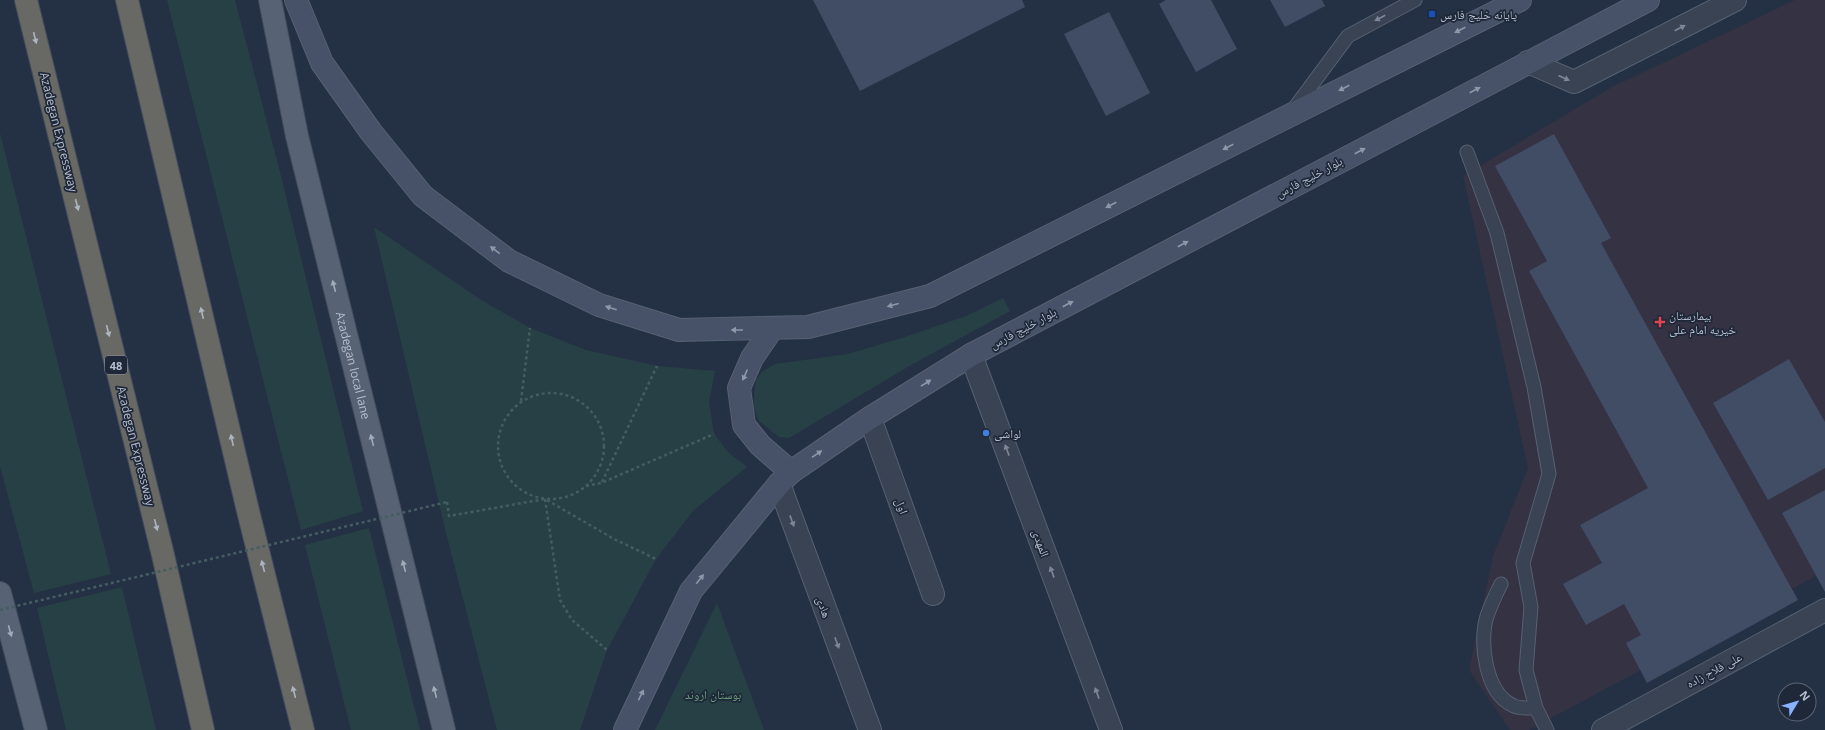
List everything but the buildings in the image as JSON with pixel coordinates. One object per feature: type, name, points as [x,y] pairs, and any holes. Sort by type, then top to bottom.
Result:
[{"type":"highway","name":"Azadegan Expressway","points":[[26,0],[163,555],[204,730]]},
{"type":"highway","points":[[128,0],[250,515],[303,730]]},
{"type":"main road","name":"Azadegan local lane","points":[[270,0],[297,136],[444,730]]},
{"type":"main road","points":[[296,0],[322,63],[371,132],[423,196],[510,261],[599,304],[680,330],[808,327],[930,296],[1520,0]]},
{"type":"main road","name":"بلوار خلیج فارس","points":[[624,730],[691,591],[785,478],[870,418],[971,355],[1648,0]]},
{"type":"main road","points":[[772,329],[752,358],[739,388],[744,425],[785,478]]},
{"type":"main road","points":[[0,594],[34,727]]},
{"type":"street","points":[[1528,62],[1574,82],[1735,0]]},
{"type":"street","name":"المهدی","points":[[971,355],[1111,730]]},
{"type":"street","name":"اول","points":[[870,418],[933,594]]},
{"type":"street","name":"هادی","points":[[785,478],[870,730]]},
{"type":"street","name":"علی فلاح زاده","points":[[1603,730],[1825,610]]},
{"type":"lane","points":[[1290,116],[1348,36],[1415,0]]},
{"type":"lane","points":[[1467,152],[1497,233],[1534,387],[1549,474],[1523,563],[1531,607],[1526,670],[1536,708],[1547,730]]},
{"type":"lane","points":[[1501,584],[1487,617],[1486,624],[1484,644],[1489,676],[1500,696],[1513,706],[1536,708]]},
{"type":"path","points":[[520,401],[530,328]]},
{"type":"path","points":[[601,483],[657,366]]},
{"type":"path","points":[[0,610],[447,502],[449,516],[545,499],[560,499],[573,495],[585,487],[597,473],[603,456],[604,438],[598,421],[587,407],[572,397],[554,392],[537,394],[520,401],[508,413],[500,426],[497,443],[499,459],[505,474],[516,486],[529,495],[545,499],[614,539],[656,559]]},
{"type":"path","points":[[585,487],[601,483],[714,434]]},
{"type":"path","points":[[545,499],[560,600],[572,620],[606,650]]},
{"type":"shaded area","name":"بیمارستان خیریه امام علی","points":[[1795,0],[1825,0],[1825,571],[1529,730],[1510,730],[1469,670],[1493,556],[1528,468],[1463,176],[1612,87]]},
{"type":"green space","points":[[167,0],[235,0],[280,172],[363,511],[301,530]]},
{"type":"green space","points":[[0,133],[111,574],[34,593],[0,466]]},
{"type":"green space","points":[[374,227],[481,300],[530,328],[586,350],[657,366],[715,371],[709,402],[714,434],[729,453],[747,467],[693,511],[656,559],[607,650],[580,730],[497,730],[445,529]]},
{"type":"green space","points":[[1003,298],[1010,311],[911,365],[789,438],[779,437],[759,421],[753,407],[756,380],[762,372],[775,364],[848,354],[905,337],[966,316]]},
{"type":"green space","points":[[369,528],[420,730],[351,730],[305,545]]},
{"type":"green space","points":[[122,587],[156,730],[66,730],[37,608]]},
{"type":"green space","name":"بوستان اروند","points":[[717,603],[764,730],[655,730]]},
{"type":"place","name":"پایانه خلیج فارس","points":[[1432,14]]},
{"type":"place","name":"بیمارستان خیریه امام علی","points":[[1660,322]]},
{"type":"place","name":"لواشی","points":[[986,433]]}]
